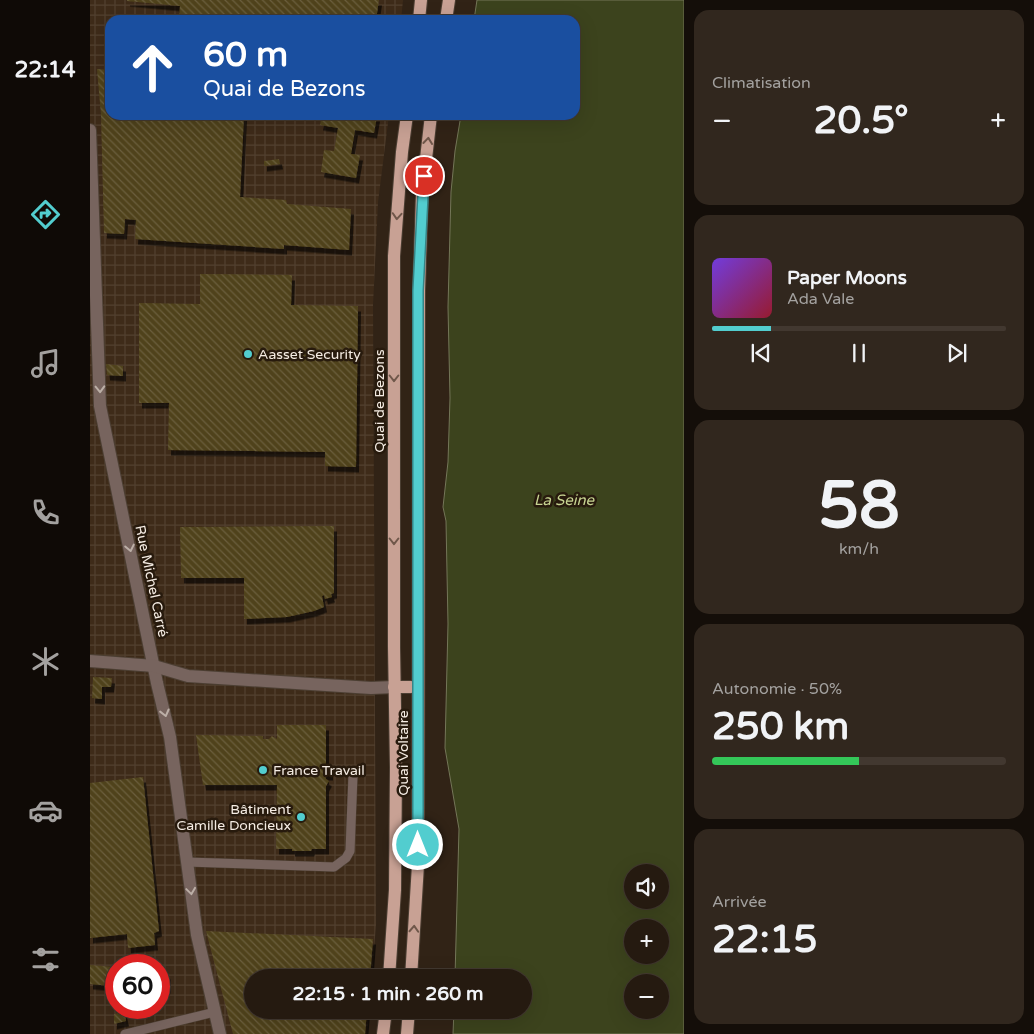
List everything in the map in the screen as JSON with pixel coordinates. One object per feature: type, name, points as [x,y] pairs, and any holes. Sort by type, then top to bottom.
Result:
[{"type":"main road","points":[[420,15],[422,0]]},
{"type":"main road","points":[[447,15],[449,0]]},
{"type":"main road","name":"Quai de Bezons","points":[[394,687],[394,256],[406,120]]},
{"type":"main road","points":[[394,687],[415,683],[418,631],[418,291],[422,194],[430,120]]},
{"type":"main road","name":"Quai Voltaire","points":[[412,969],[418,865],[418,727],[415,683]]},
{"type":"main road","name":"Quai Voltaire","points":[[390,969],[395,890],[396,767],[394,687]]},
{"type":"main road","points":[[383,1034],[385,1019]]},
{"type":"main road","points":[[407,1034],[408,1019]]},
{"type":"street","name":"Rue Michel Carré","points":[[90,130],[100,406],[170,737],[197,935],[220,1034]]},
{"type":"street","points":[[90,661],[154,666],[188,676],[371,688],[394,687]]},
{"type":"lane","points":[[187,862],[334,867],[346,858],[350,851],[353,775]]},
{"type":"lane","points":[[125,1034],[215,1012]]},
{"type":"shaded area","points":[[90,0],[403,0],[402,15],[105,15],[105,120],[388,120],[378,202],[373,305],[376,924],[373,969],[244,969],[244,1019],[368,1019],[367,1034],[90,1034]]},
{"type":"water","name":"La Seine","points":[[477,0],[684,0],[684,1034],[453,1034],[454,1019],[532,1019],[532,969],[455,969],[459,829],[445,748],[448,624],[446,521],[443,507],[448,462],[450,398],[448,307],[451,192],[460,120],[580,120],[580,15],[475,15]]},
{"type":"building","points":[[379,0],[377,15],[179,15],[180,6],[127,1]]},
{"type":"building","points":[[97,69],[105,70],[105,120],[244,120],[240,197],[286,200],[287,204],[351,209],[349,250],[284,245],[284,249],[135,239],[136,220],[125,219],[124,234],[104,233],[101,115]]},
{"type":"building","points":[[321,120],[376,120],[374,133],[355,130],[351,154],[360,155],[356,178],[321,172],[324,150],[334,151],[338,128],[320,125]]},
{"type":"building","points":[[279,159],[280,164],[264,166],[264,161]]},
{"type":"building","name":"Aasset Security","points":[[200,274],[292,275],[291,305],[358,306],[356,467],[325,466],[325,452],[168,450],[169,403],[139,403],[139,303],[200,304]]},
{"type":"building","points":[[106,364],[123,366],[123,376],[107,375]]},
{"type":"building","points":[[334,526],[334,593],[331,594],[332,597],[325,599],[324,595],[322,596],[324,607],[314,611],[287,617],[244,619],[244,578],[181,578],[180,527]]},
{"type":"building","points":[[93,677],[112,678],[111,687],[102,687],[102,699],[92,698]]},
{"type":"building","name":"Bâtiment Camille Doncieux","points":[[277,725],[326,725],[326,768],[330,768],[330,775],[326,775],[326,779],[329,781],[326,786],[326,849],[292,851],[292,849],[276,849],[277,785],[203,785],[196,735],[263,736],[263,739],[269,739],[272,736],[277,739]]},
{"type":"building","points":[[143,777],[159,931],[154,933],[155,945],[128,948],[127,934],[90,938],[90,783]]},
{"type":"building","points":[[206,931],[373,939],[371,969],[244,969],[244,1019],[366,1019],[365,1034],[233,1034]]},
{"type":"building","points":[[90,965],[105,966],[105,985],[90,984]]},
{"type":"building","points":[[114,1019],[126,1019],[126,1021],[114,1024]]},
{"type":"place","name":"Aasset Security","points":[[248,354]]},
{"type":"place","name":"France Travail","points":[[263,770]]},
{"type":"place","name":"Bâtiment Camille Doncieux","points":[[301,817]]},
{"type":"route","points":[[418,845],[418,291],[424,176]]}]
